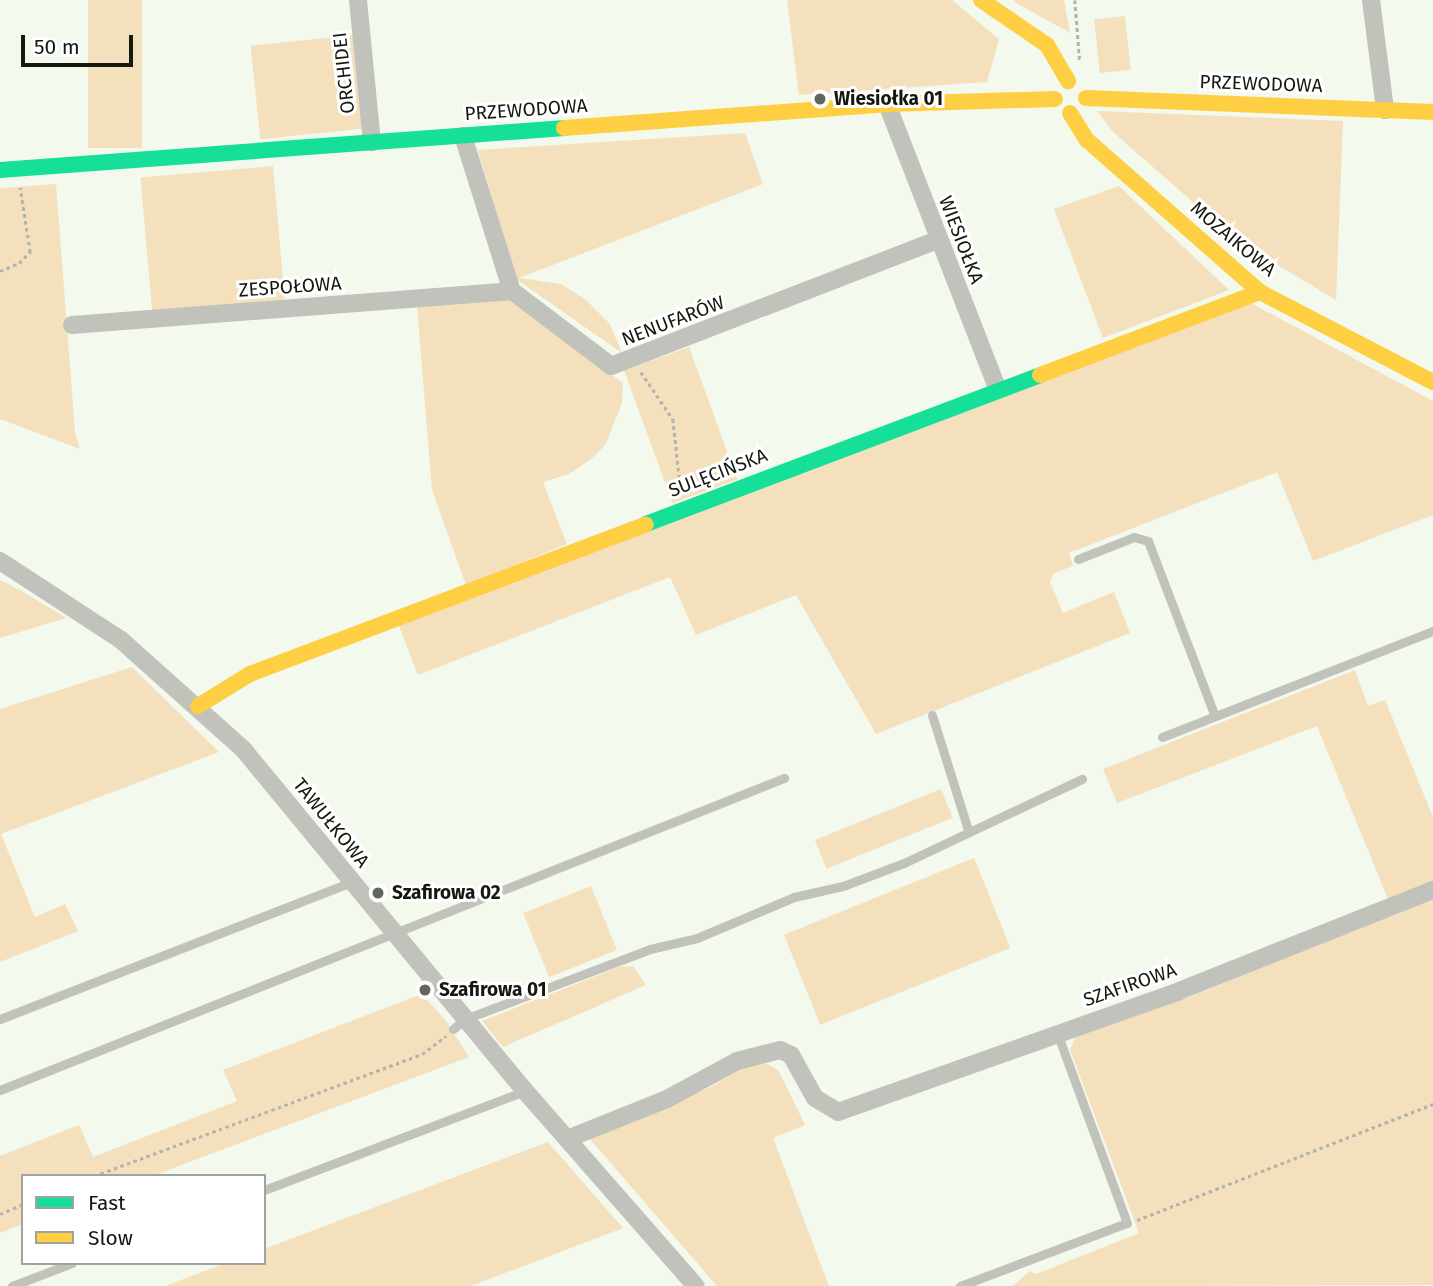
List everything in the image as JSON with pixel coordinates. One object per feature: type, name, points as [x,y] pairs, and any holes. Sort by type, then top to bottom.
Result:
[{"type":"street","name":"ORCHIDEI","points":[[358,0],[372,142]]},
{"type":"street","points":[[981,0],[1048,45],[1073,75],[1086,98],[1081,109],[1070,113],[1059,109],[1055,99],[1058,88],[1073,75]]},
{"type":"street","points":[[1371,0],[1385,110]]},
{"type":"street","name":"PRZEWODOWA","points":[[1086,98],[1433,112]]},
{"type":"street","name":"PRZEWODOWA","points":[[0,170],[887,104],[1055,99]]},
{"type":"street","name":"WIESIOŁKA","points":[[887,104],[998,390]]},
{"type":"street","name":"MOZAIKOWA","points":[[1070,113],[1087,139],[1260,292],[1433,382]]},
{"type":"street","points":[[463,136],[512,291]]},
{"type":"street","name":"NENUFARÓW","points":[[512,291],[611,366],[938,240]]},
{"type":"street","name":"ZESPOŁOWA","points":[[72,325],[512,291]]},
{"type":"street","name":"SULĘCIŃSKA","points":[[198,706],[250,674],[1260,292]]},
{"type":"street","name":"TAWUŁKOWA","points":[[0,561],[89,616],[198,706],[243,749],[396,936],[459,1024],[525,1091],[696,1286]]},
{"type":"street","name":"SZAFIROWA","points":[[567,1139],[667,1099],[737,1061],[780,1050],[791,1055],[815,1098],[838,1112],[1179,991],[1433,890]]},
{"type":"lane","points":[[1078,559],[1135,537],[1148,541],[1215,716]]},
{"type":"lane","points":[[1162,737],[1433,631]]},
{"type":"lane","points":[[932,715],[968,830]]},
{"type":"lane","points":[[0,1090],[396,936],[784,779]]},
{"type":"lane","points":[[459,1024],[650,949],[697,938],[794,897],[843,886],[951,843],[968,830],[1082,779]]},
{"type":"lane","points":[[0,1019],[352,882]]},
{"type":"lane","points":[[960,1286],[1127,1223],[1057,1033]]},
{"type":"lane","points":[[266,1189],[525,1091]]},
{"type":"lane","points":[[12,1286],[67,1265]]},
{"type":"path","points":[[1073,75],[1082,55],[1075,0]]},
{"type":"path","points":[[0,271],[19,263],[30,252],[20,183]]},
{"type":"path","points":[[631,360],[673,419],[682,509]]},
{"type":"path","points":[[99,1174],[422,1054],[440,1044],[459,1024]]},
{"type":"path","points":[[1127,1223],[1433,1104]]},
{"type":"path","points":[[0,1214],[21,1205]]},
{"type":"shaded area","points":[[88,0],[142,0],[142,148],[88,148]]},
{"type":"shaded area","points":[[787,0],[952,0],[999,39],[987,82],[799,95]]},
{"type":"shaded area","points":[[1014,0],[1064,0],[1070,33],[1016,3]]},
{"type":"shaded area","points":[[1125,16],[1131,70],[1100,73],[1094,19]]},
{"type":"shaded area","points":[[354,35],[364,128],[260,139],[251,46]]},
{"type":"shaded area","points":[[1097,111],[1343,121],[1336,300],[1236,240],[1112,131]]},
{"type":"shaded area","points":[[745,133],[763,184],[519,278],[561,284],[586,300],[610,324],[622,353],[516,279],[478,150]]},
{"type":"shaded area","points":[[273,166],[285,299],[152,311],[141,178]]},
{"type":"shaded area","points":[[56,184],[75,432],[80,449],[0,419],[0,188]]},
{"type":"shaded area","points":[[1119,186],[1229,290],[1103,338],[1054,209]]},
{"type":"shaded area","points":[[507,299],[623,383],[622,403],[606,444],[591,459],[569,474],[543,482],[567,544],[466,585],[432,490],[417,306]]},
{"type":"shaded area","points":[[1247,301],[1433,401],[1433,515],[1313,561],[1277,472],[1069,553],[1073,566],[1054,573],[1050,582],[1063,613],[1114,592],[1130,633],[876,734],[796,595],[696,635],[670,577],[418,675],[398,623]]},
{"type":"shaded area","points":[[689,347],[737,479],[672,503],[624,371]]},
{"type":"shaded area","points":[[0,580],[22,591],[66,618],[0,638]]},
{"type":"shaded area","points":[[132,667],[219,752],[1,834],[35,917],[65,904],[78,931],[0,962],[0,709]]},
{"type":"shaded area","points":[[1355,670],[1368,706],[1385,700],[1433,817],[1433,882],[1388,899],[1317,726],[1117,803],[1103,769]]},
{"type":"shaded area","points":[[941,789],[953,818],[827,869],[815,840]]},
{"type":"shaded area","points":[[974,858],[1010,948],[820,1025],[784,935]]},
{"type":"shaded area","points":[[591,886],[617,950],[549,977],[523,913]]},
{"type":"shaded area","points":[[1433,898],[1433,1285],[1013,1286],[1030,1271],[1036,1274],[1139,1233],[1070,1050],[1078,1031],[1187,998]]},
{"type":"shaded area","points":[[633,966],[646,985],[503,1047],[482,1021],[619,967]]},
{"type":"shaded area","points":[[422,994],[446,1021],[469,1057],[157,1174],[21,1174],[21,1225],[0,1233],[0,1156],[79,1125],[93,1157],[237,1101],[223,1070]]},
{"type":"shaded area","points":[[750,1062],[768,1064],[779,1071],[805,1125],[773,1138],[829,1286],[717,1286],[589,1138],[715,1085]]},
{"type":"shaded area","points":[[548,1142],[623,1228],[471,1286],[165,1286],[221,1265],[266,1265],[266,1248]]},
{"type":"traffic: fast","points":[[0,170],[564,128]]},
{"type":"traffic: fast","points":[[646,524],[1040,375]]},
{"type":"traffic: slow","points":[[981,0],[1047,45],[1068,81]]},
{"type":"traffic: slow","points":[[1086,98],[1433,112]]},
{"type":"traffic: slow","points":[[564,128],[887,104],[1055,99]]},
{"type":"traffic: slow","points":[[1070,113],[1087,140],[1260,292],[1433,382]]},
{"type":"traffic: slow","points":[[1040,375],[1260,292]]},
{"type":"traffic: slow","points":[[198,706],[250,674],[646,524]]},
{"type":"place","name":"Wiesiołka 01","points":[[820,99]]},
{"type":"place","name":"Szafirowa 02","points":[[378,893]]},
{"type":"place","name":"Szafirowa 01","points":[[425,990]]}]
